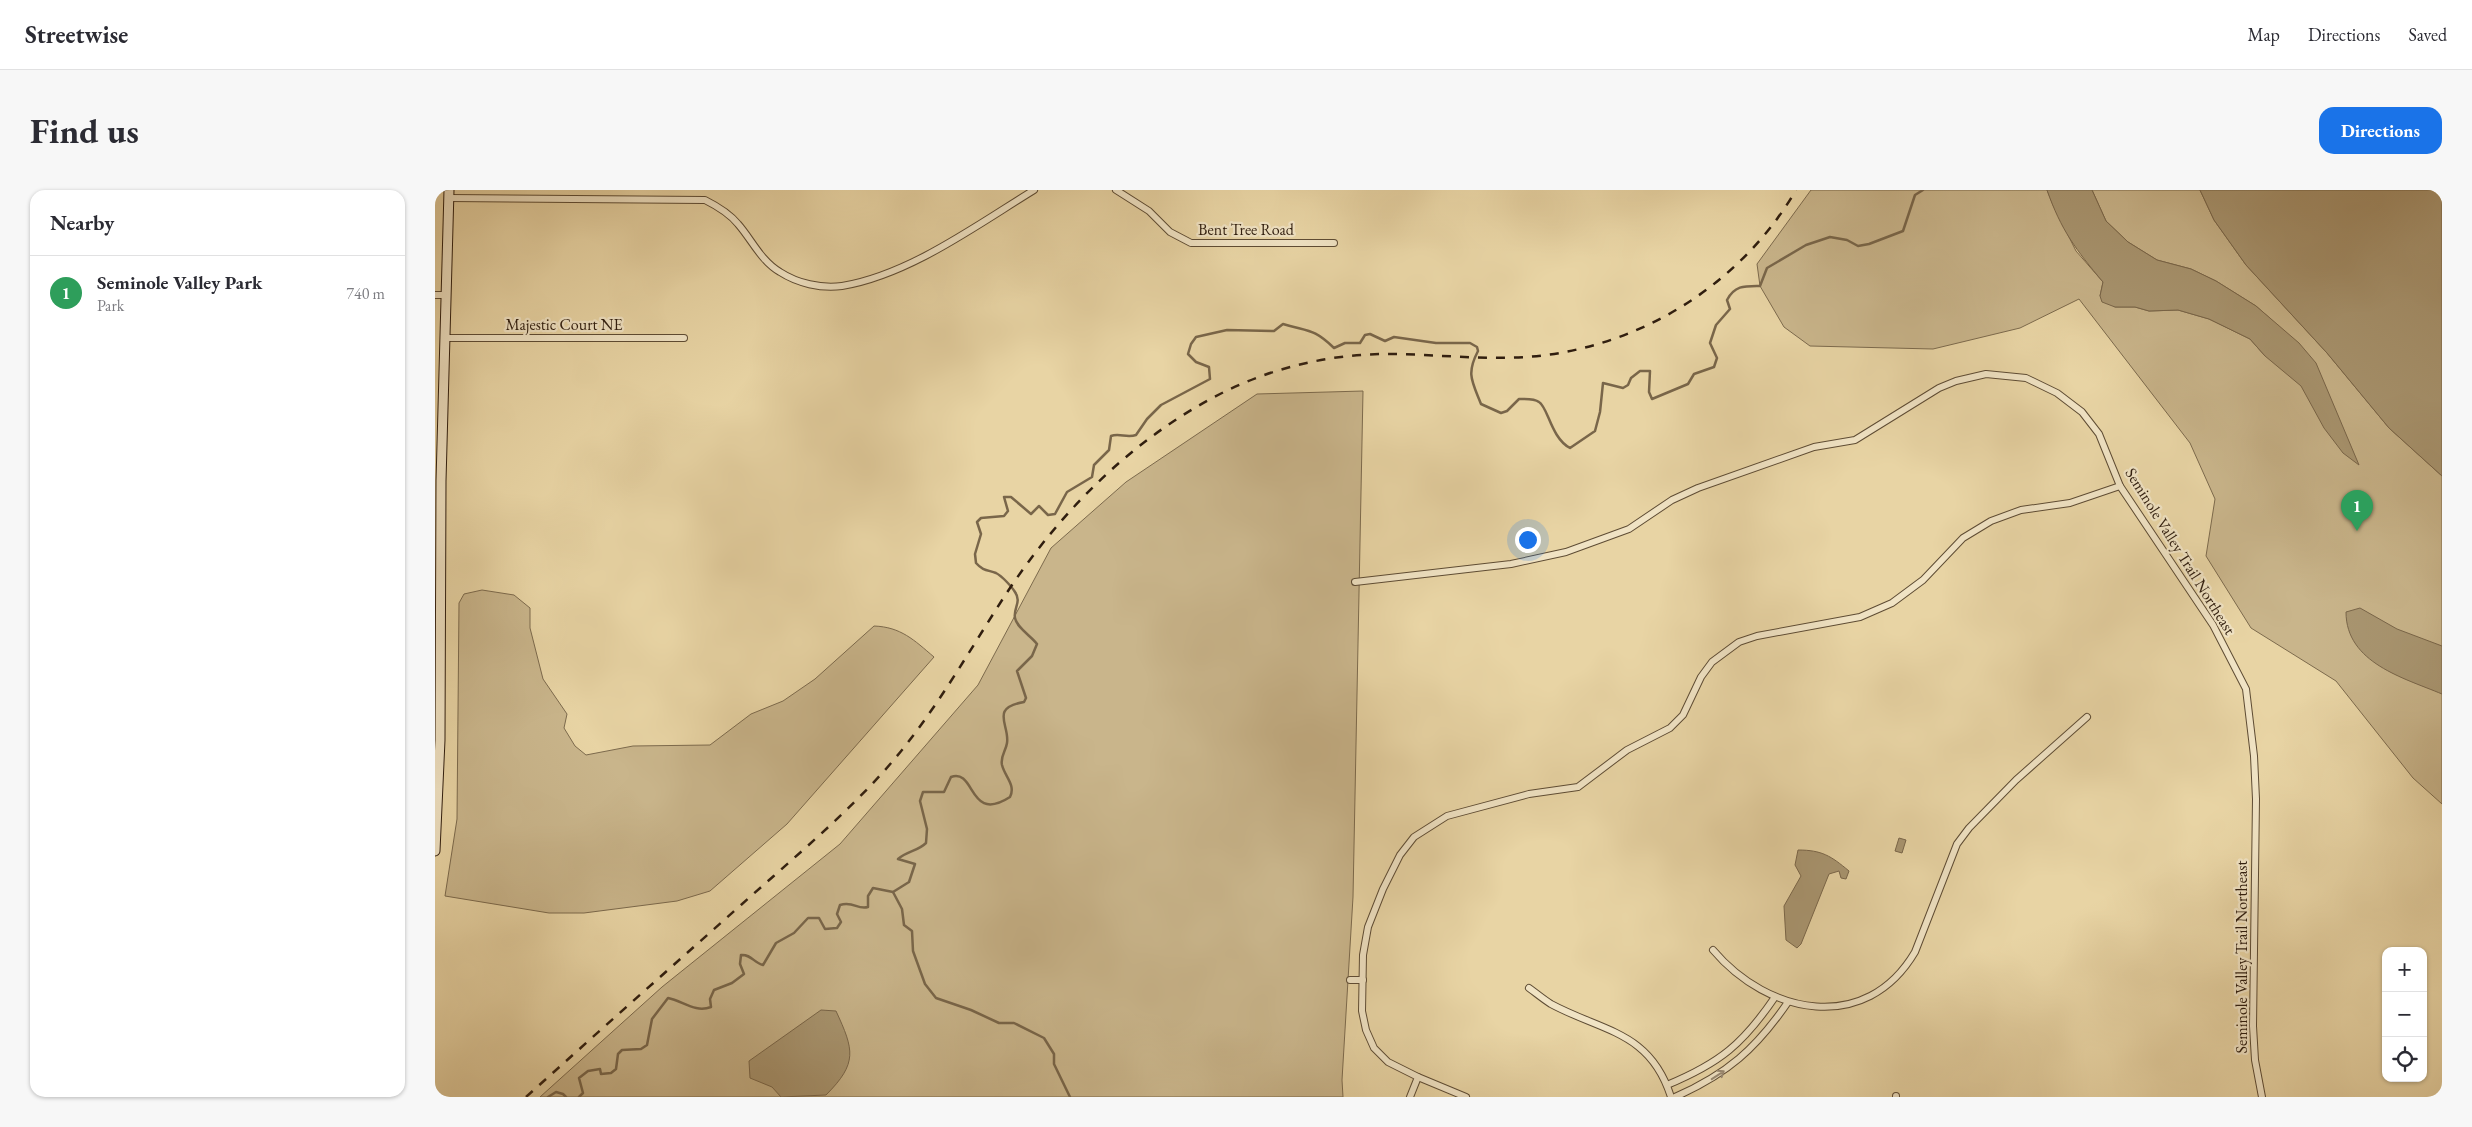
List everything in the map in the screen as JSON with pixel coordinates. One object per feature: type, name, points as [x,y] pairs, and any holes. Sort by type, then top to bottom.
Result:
[{"type":"street","points":[[435,851],[440,740],[438,481],[449,194],[705,200],[727,214],[738,224],[765,260],[779,272],[809,284],[825,286],[860,282],[911,262],[1034,190]]},
{"type":"street","name":"Bent Tree Road","points":[[1116,190],[1149,211],[1171,232],[1191,243],[1334,243]]},
{"type":"street","points":[[435,295],[445,295]]},
{"type":"street","name":"Majestic Court NE","points":[[444,338],[684,338]]},
{"type":"street","name":"Seminole Valley Trail Northeast","points":[[1355,582],[1511,564],[1566,552],[1629,529],[1672,500],[1699,488],[1814,447],[1855,440],[1939,388],[1956,381],[1986,374],[2026,378],[2057,392],[2082,412],[2099,434],[2120,486],[2213,625],[2246,689],[2254,756],[2256,799],[2253,1026],[2255,1060],[2261,1097]]},
{"type":"street","points":[[1466,1097],[1418,1078],[1388,1062],[1374,1048],[1366,1030],[1362,1011],[1363,955],[1368,927],[1383,889],[1400,855],[1414,837],[1447,816],[1529,794],[1579,787],[1627,750],[1670,728],[1683,715],[1701,677],[1712,662],[1739,642],[1757,636],[1860,617],[1892,603],[1923,580],[1963,538],[1991,520],[2021,510],[2070,504],[2120,486]]},
{"type":"street","points":[[1713,950],[1730,969],[1775,997],[1788,1002],[1803,1006],[1841,1006],[1875,994],[1905,968],[1915,952],[1957,844],[1969,828],[2016,780],[2087,717]]},
{"type":"street","points":[[1350,980],[1363,980]]},
{"type":"street","points":[[1529,988],[1550,1003],[1631,1040],[1657,1067],[1673,1097],[1718,1076],[1737,1062],[1771,1026],[1788,1002]]},
{"type":"street","points":[[1667,1086],[1712,1064],[1728,1052],[1747,1036],[1775,997]]},
{"type":"street","points":[[1411,1097],[1418,1078]]},
{"type":"shaded area","points":[[1811,190],[2047,190],[2076,251],[2103,282],[2100,296],[2115,307],[2135,307],[2149,311],[2178,310],[2209,319],[2250,339],[2265,356],[2273,321],[2256,306],[2216,281],[2191,269],[2157,260],[2128,242],[2106,221],[2092,190],[2200,190],[2214,220],[2246,265],[2327,353],[2389,428],[2442,476],[2442,804],[2413,778],[2336,681],[2251,628],[2206,556],[2215,499],[2190,443],[2079,299],[2020,328],[1933,349],[1810,346],[1784,327],[1760,286],[1757,264]]},
{"type":"shaded area","points":[[2047,190],[2092,190],[2106,221],[2128,242],[2157,260],[2191,269],[2216,281],[2256,306],[2299,343],[2316,363],[2359,465],[2343,453],[2324,428],[2301,386],[2265,356],[2250,339],[2209,319],[2178,310],[2149,311],[2135,307],[2115,307],[2102,302],[2100,296],[2103,282],[2070,239],[2058,217]]},
{"type":"shaded area","points":[[2200,190],[2442,190],[2442,476],[2389,428],[2327,353],[2246,265],[2214,220]]},
{"type":"shaded area","points":[[1363,391],[1353,897],[1342,1080],[1343,1097],[540,1097],[662,987],[840,844],[978,685],[1051,548],[1126,482],[1257,394]]},
{"type":"shaded area","points":[[482,590],[514,595],[530,608],[530,628],[543,679],[567,714],[564,728],[575,746],[586,755],[633,746],[710,745],[751,714],[783,701],[815,679],[874,626],[900,632],[934,657],[787,824],[710,891],[677,901],[584,913],[549,913],[445,896],[457,819],[459,603],[464,594]]},
{"type":"shaded area","points":[[2360,608],[2397,629],[2442,646],[2442,694],[2395,674],[2366,656],[2356,644],[2349,630],[2346,612]]},
{"type":"shaded area","points":[[1899,838],[1906,840],[1902,853],[1895,851]]},
{"type":"shaded area","points":[[1798,850],[1814,851],[1826,855],[1849,871],[1846,879],[1841,878],[1839,871],[1829,874],[1801,944],[1797,948],[1786,940],[1784,906],[1801,876],[1795,865]]},
{"type":"shaded area","points":[[821,1010],[836,1011],[847,1036],[850,1056],[844,1074],[826,1095],[781,1097],[772,1087],[750,1078],[749,1061]]},
{"type":"waterway","points":[[579,1097],[583,1093],[579,1078],[588,1071],[600,1069],[601,1074],[611,1073],[616,1069],[618,1054],[622,1050],[641,1049],[647,1045],[652,1019],[668,998],[694,1008],[711,1007],[710,999],[714,990],[732,983],[744,974],[740,964],[741,955],[747,956],[763,965],[776,943],[794,933],[808,918],[819,918],[825,929],[837,928],[841,922],[837,914],[840,905],[849,904],[864,908],[868,907],[868,896],[873,888],[893,892],[909,882],[915,864],[898,859],[926,843],[927,829],[920,801],[923,792],[944,792],[951,777],[959,776],[965,780],[979,800],[987,804],[996,804],[1010,797],[1012,789],[1002,765],[1002,756],[1007,743],[1003,718],[1007,708],[1024,702],[1026,698],[1017,671],[1032,656],[1037,644],[1016,622],[1015,614],[1018,599],[1014,590],[998,574],[983,569],[976,563],[975,554],[981,534],[977,522],[981,518],[1004,516],[1008,511],[1004,497],[1011,497],[1031,514],[1039,506],[1048,515],[1055,514],[1067,492],[1092,477],[1094,465],[1109,450],[1111,436],[1136,435],[1147,419],[1161,405],[1210,379],[1209,367],[1196,362],[1188,354],[1191,344],[1196,337],[1227,330],[1274,331],[1283,324],[1315,334],[1334,348],[1345,343],[1360,343],[1365,335],[1370,334],[1385,341],[1394,337],[1436,343],[1470,343],[1477,347],[1478,351],[1471,372],[1481,404],[1501,413],[1507,411],[1519,399],[1537,401],[1545,410],[1558,437],[1570,448],[1595,431],[1600,412],[1603,383],[1623,388],[1640,371],[1650,371],[1649,392],[1652,399],[1688,384],[1694,374],[1714,367],[1717,358],[1710,343],[1716,325],[1730,309],[1727,300],[1733,291],[1745,286],[1760,286],[1767,268],[1806,245],[1830,237],[1847,240],[1858,246],[1869,244],[1903,231],[1915,195],[1923,190]]},
{"type":"waterway","points":[[893,892],[902,909],[904,925],[912,931],[913,951],[925,984],[936,998],[971,1010],[999,1023],[1014,1023],[1044,1038],[1054,1054],[1054,1064],[1070,1097]]},
{"type":"waterway","points":[[548,1097],[556,1092],[566,1097]]},
{"type":"railway","points":[[526,1097],[851,806],[885,770],[919,728],[1006,594],[1050,534],[1100,480],[1157,433],[1188,412],[1220,394],[1259,377],[1301,364],[1344,357],[1387,354],[1492,358],[1527,357],[1568,351],[1608,341],[1646,326],[1682,306],[1715,283],[1746,255],[1773,224],[1796,190]]},
{"type":"place","name":"Seminole Valley Park","points":[[2357,531]]}]
